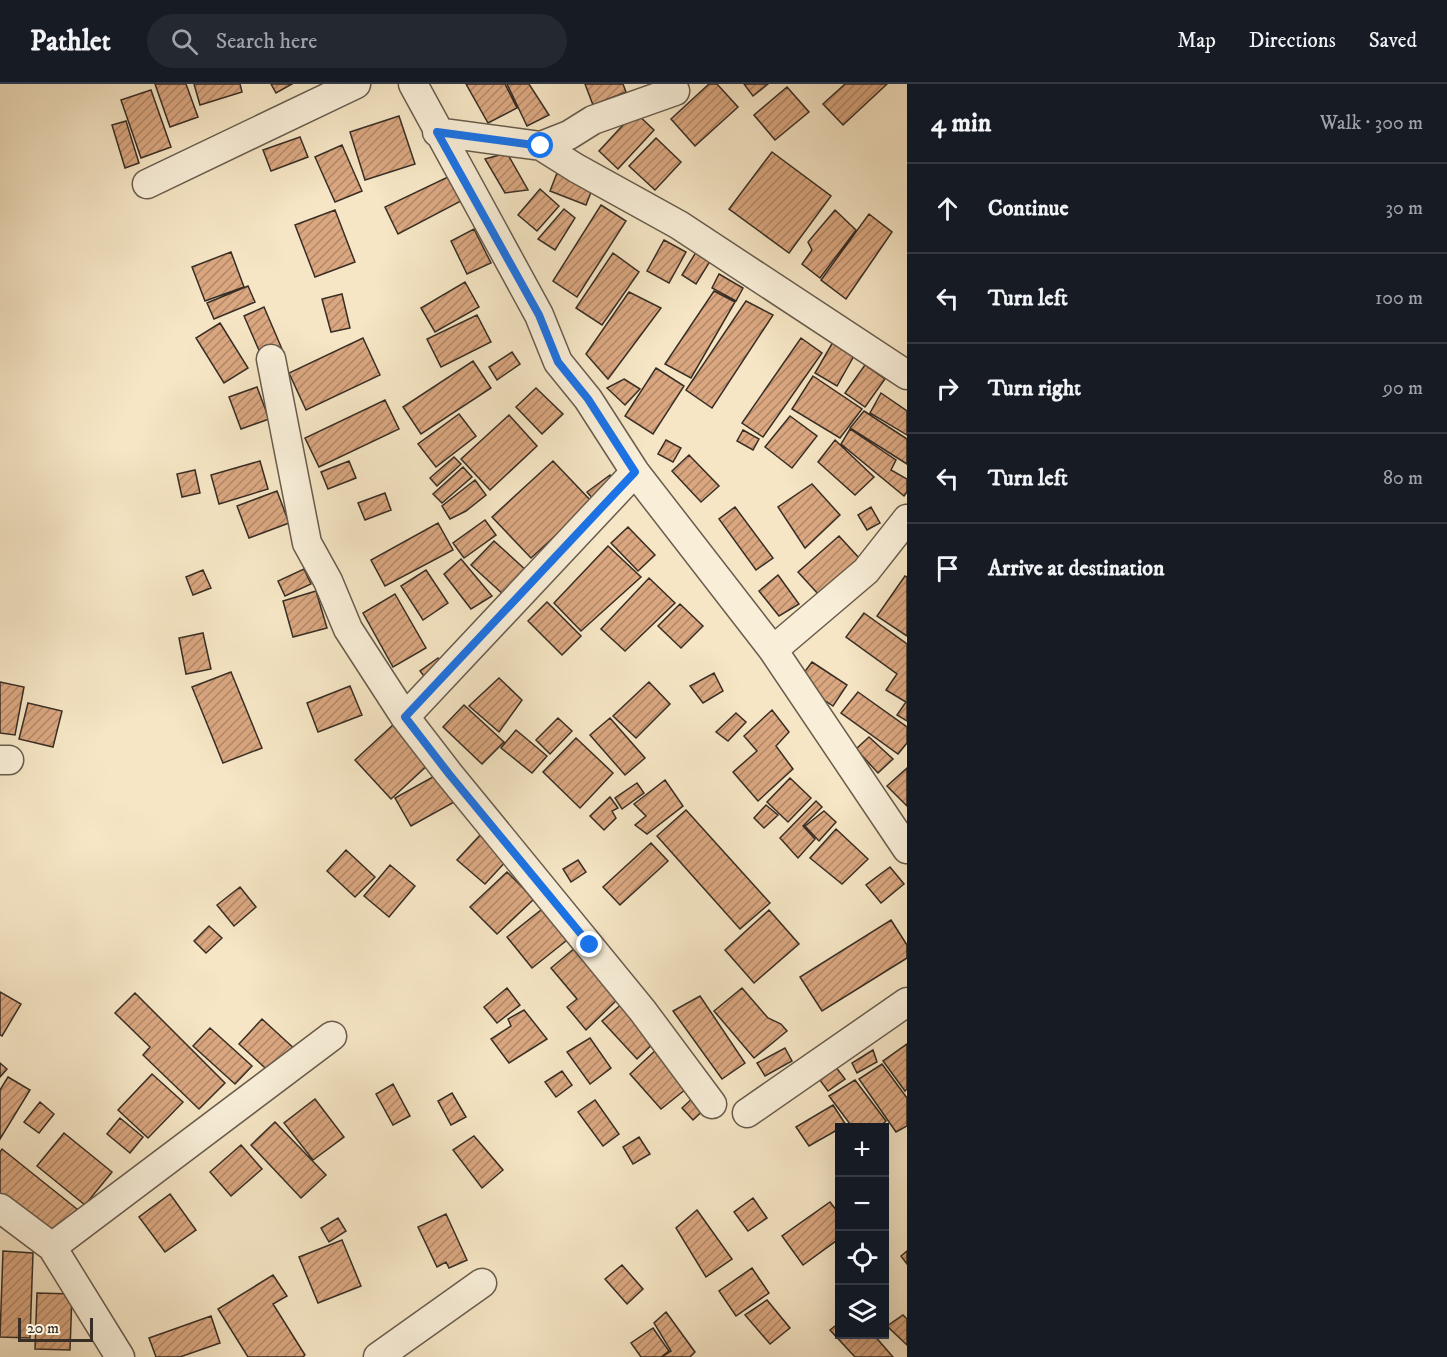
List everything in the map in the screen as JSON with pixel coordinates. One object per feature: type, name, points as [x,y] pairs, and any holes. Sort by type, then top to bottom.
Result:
[{"type":"street","points":[[147,184],[356,84]]},
{"type":"street","points":[[413,84],[437,132],[539,315],[558,362],[588,399],[635,472],[773,650],[907,849]]},
{"type":"street","points":[[541,146],[569,135],[593,120],[675,91]]},
{"type":"street","points":[[437,132],[541,146],[679,225],[907,375]]},
{"type":"street","points":[[271,359],[307,543],[328,580],[348,628],[405,717],[642,1010],[712,1104]]},
{"type":"street","points":[[405,717],[635,472]]},
{"type":"street","points":[[773,650],[866,571],[907,519]]},
{"type":"street","points":[[747,1113],[907,1002]]},
{"type":"street","points":[[52,1247],[332,1036]]},
{"type":"street","points":[[0,1208],[52,1247],[120,1357]]},
{"type":"street","points":[[378,1357],[482,1283]]},
{"type":"building","points":[[155,84],[186,84],[198,117],[170,127]]},
{"type":"building","points":[[194,84],[240,84],[242,92],[200,105]]},
{"type":"building","points":[[271,84],[292,84],[276,93]]},
{"type":"building","points":[[466,84],[505,84],[517,108],[488,123]]},
{"type":"building","points":[[507,84],[529,84],[549,115],[527,126]]},
{"type":"building","points":[[585,84],[623,84],[626,92],[593,105]]},
{"type":"building","points":[[709,84],[717,84],[738,107],[695,146],[671,119]]},
{"type":"building","points":[[744,84],[768,84],[753,96]]},
{"type":"building","points":[[845,84],[887,84],[843,125],[823,104]]},
{"type":"building","points":[[787,87],[809,112],[775,140],[754,115]]},
{"type":"building","points":[[151,90],[171,147],[141,158],[121,100]]},
{"type":"building","points":[[635,112],[654,130],[618,169],[599,151]]},
{"type":"building","points":[[399,116],[415,164],[365,180],[350,132]]},
{"type":"building","points":[[126,121],[139,163],[125,168],[112,125]]},
{"type":"building","points":[[300,137],[308,157],[271,171],[263,150]]},
{"type":"building","points":[[656,138],[681,162],[655,190],[629,166]]},
{"type":"building","points":[[342,145],[362,191],[335,202],[315,157]]},
{"type":"building","points":[[772,152],[831,196],[789,253],[729,209]]},
{"type":"building","points":[[507,153],[528,190],[505,193],[485,159]]},
{"type":"building","points":[[557,173],[593,187],[586,205],[550,191]]},
{"type":"building","points":[[450,176],[461,201],[398,234],[385,207]]},
{"type":"building","points":[[540,189],[559,206],[537,231],[518,215]]},
{"type":"building","points":[[601,205],[626,221],[577,297],[553,281]]},
{"type":"building","points":[[564,209],[575,218],[555,250],[538,239]]},
{"type":"building","points":[[335,210],[355,262],[315,277],[295,225]]},
{"type":"building","points":[[835,210],[856,230],[820,278],[802,264],[812,250],[808,242]]},
{"type":"building","points":[[869,214],[892,232],[846,299],[821,280]]},
{"type":"building","points":[[474,229],[491,263],[467,274],[451,241]]},
{"type":"building","points":[[664,240],[686,252],[669,283],[647,271]]},
{"type":"building","points":[[698,249],[712,258],[696,284],[682,275]]},
{"type":"building","points":[[231,252],[244,287],[205,301],[192,267]]},
{"type":"building","points":[[613,253],[639,272],[602,325],[576,308]]},
{"type":"building","points":[[719,274],[743,288],[736,301],[712,288]]},
{"type":"building","points":[[465,282],[479,307],[435,332],[421,308]]},
{"type":"building","points":[[248,286],[255,302],[214,319],[207,303]]},
{"type":"building","points":[[714,291],[735,302],[691,378],[665,364]]},
{"type":"building","points":[[629,292],[661,308],[608,379],[586,354]]},
{"type":"building","points":[[342,294],[350,328],[331,332],[322,299]]},
{"type":"building","points":[[746,301],[773,315],[712,408],[686,390]]},
{"type":"building","points":[[264,307],[282,349],[262,357],[244,316]]},
{"type":"building","points":[[477,315],[491,342],[441,367],[427,339]]},
{"type":"building","points":[[220,323],[248,368],[224,383],[196,338]]},
{"type":"building","points":[[363,338],[380,375],[306,410],[289,373]]},
{"type":"building","points":[[801,338],[822,353],[763,437],[742,423]]},
{"type":"building","points":[[833,342],[855,354],[837,386],[815,373]]},
{"type":"building","points":[[512,352],[520,364],[497,380],[489,367]]},
{"type":"building","points":[[473,361],[491,388],[421,434],[403,407]]},
{"type":"building","points":[[865,365],[885,379],[865,407],[845,393]]},
{"type":"building","points":[[656,368],[684,386],[653,434],[625,416]]},
{"type":"building","points":[[813,376],[862,409],[840,438],[792,409]]},
{"type":"building","points":[[624,379],[640,389],[625,405],[607,388]]},
{"type":"building","points":[[257,387],[269,419],[241,429],[229,397]]},
{"type":"building","points":[[536,388],[563,414],[542,434],[516,407]]},
{"type":"building","points":[[881,393],[907,411],[907,435],[870,413]]},
{"type":"building","points":[[385,400],[399,429],[319,467],[305,438]]},
{"type":"building","points":[[864,411],[907,439],[907,464],[850,428]]},
{"type":"building","points":[[459,414],[476,436],[436,467],[418,444]]},
{"type":"building","points":[[509,415],[537,446],[490,490],[461,459]]},
{"type":"building","points":[[790,416],[817,436],[792,468],[765,447]]},
{"type":"building","points":[[850,429],[896,460],[891,470],[907,479],[907,492],[904,496],[841,444]]},
{"type":"building","points":[[743,430],[759,439],[753,450],[737,441]]},
{"type":"building","points":[[666,440],[681,448],[673,462],[658,454]]},
{"type":"building","points":[[835,440],[874,477],[855,495],[818,462]]},
{"type":"building","points":[[689,455],[719,486],[701,502],[672,471]]},
{"type":"building","points":[[454,457],[461,464],[437,486],[430,478]]},
{"type":"building","points":[[260,461],[268,489],[219,504],[211,475]]},
{"type":"building","points":[[349,461],[356,478],[328,489],[321,472]]},
{"type":"building","points":[[553,461],[592,502],[531,558],[492,517]]},
{"type":"building","points":[[463,467],[472,477],[442,503],[433,494]]},
{"type":"building","points":[[195,470],[200,493],[182,497],[177,474]]},
{"type":"building","points":[[610,475],[616,484],[594,500],[587,492]]},
{"type":"building","points":[[475,480],[486,495],[466,511],[450,519],[442,506]]},
{"type":"building","points":[[812,484],[840,515],[805,548],[778,507]]},
{"type":"building","points":[[277,491],[289,523],[249,538],[237,506]]},
{"type":"building","points":[[385,493],[391,510],[365,520],[358,503]]},
{"type":"building","points":[[735,507],[773,558],[756,570],[719,519]]},
{"type":"building","points":[[871,507],[880,523],[867,530],[858,515]]},
{"type":"building","points":[[485,520],[496,535],[464,558],[453,543]]},
{"type":"building","points":[[438,523],[453,550],[385,586],[371,560]]},
{"type":"building","points":[[628,527],[655,555],[638,571],[611,543]]},
{"type":"building","points":[[839,536],[860,559],[819,595],[798,572]]},
{"type":"building","points":[[494,541],[528,572],[505,596],[471,565]]},
{"type":"building","points":[[608,546],[641,577],[581,631],[554,603]]},
{"type":"building","points":[[461,559],[492,596],[471,609],[444,574]]},
{"type":"building","points":[[304,569],[311,584],[285,596],[278,581]]},
{"type":"building","points":[[203,570],[211,588],[193,595],[186,577]]},
{"type":"building","points":[[426,570],[448,603],[423,620],[401,586]]},
{"type":"building","points":[[778,575],[799,604],[779,616],[759,591]]},
{"type":"building","points":[[905,576],[907,577],[907,636],[877,616]]},
{"type":"building","points":[[649,578],[675,603],[625,651],[601,629]]},
{"type":"building","points":[[316,591],[327,628],[293,637],[283,601]]},
{"type":"building","points":[[395,594],[426,648],[393,667],[363,613]]},
{"type":"building","points":[[547,602],[581,636],[562,655],[528,621]]},
{"type":"building","points":[[680,604],[703,626],[681,648],[658,626]]},
{"type":"building","points":[[864,613],[907,644],[907,721],[897,715],[906,702],[886,690],[897,674],[846,637]]},
{"type":"building","points":[[203,633],[211,669],[186,674],[179,638]]},
{"type":"building","points":[[438,658],[448,671],[430,684],[420,671]]},
{"type":"building","points":[[812,662],[847,685],[833,706],[797,682]]},
{"type":"building","points":[[231,672],[262,748],[223,763],[192,687]]},
{"type":"building","points":[[714,673],[723,691],[703,703],[690,686]]},
{"type":"building","points":[[499,678],[522,700],[499,732],[469,706]]},
{"type":"building","points":[[0,682],[24,687],[15,735],[0,733]]},
{"type":"building","points":[[649,682],[670,704],[636,738],[613,716]]},
{"type":"building","points":[[350,686],[362,715],[318,732],[307,703]]},
{"type":"building","points":[[858,692],[907,727],[907,743],[898,754],[841,713]]},
{"type":"building","points":[[28,703],[62,711],[53,747],[19,739]]},
{"type":"building","points":[[464,705],[504,742],[482,764],[443,727]]},
{"type":"building","points":[[772,710],[789,732],[776,746],[793,769],[758,801],[733,772],[757,751],[744,736]]},
{"type":"building","points":[[736,713],[746,722],[728,741],[716,732]]},
{"type":"building","points":[[558,718],[572,731],[550,754],[536,740]]},
{"type":"building","points":[[610,718],[645,758],[625,775],[590,735]]},
{"type":"building","points":[[394,724],[430,763],[391,799],[355,760]]},
{"type":"building","points":[[516,730],[547,756],[532,773],[501,748]]},
{"type":"building","points":[[869,737],[893,759],[878,773],[856,749]]},
{"type":"building","points":[[576,738],[613,773],[580,808],[543,772]]},
{"type":"building","points":[[907,768],[907,806],[887,786]]},
{"type":"building","points":[[440,773],[456,801],[411,826],[395,798]]},
{"type":"building","points":[[790,778],[811,798],[788,822],[767,802]]},
{"type":"building","points":[[665,780],[683,806],[647,834],[635,825],[646,816],[634,804]]},
{"type":"building","points":[[637,783],[644,793],[622,809],[615,798]]},
{"type":"building","points":[[610,797],[618,808],[612,811],[616,818],[604,830],[590,816]]},
{"type":"building","points":[[816,801],[822,807],[803,826],[815,839],[798,858],[780,838]]},
{"type":"building","points":[[766,805],[778,815],[764,828],[754,818]]},
{"type":"building","points":[[686,810],[770,903],[740,929],[657,836]]},
{"type":"building","points":[[824,811],[836,822],[819,841],[805,826]]},
{"type":"building","points":[[836,829],[868,859],[842,884],[810,858]]},
{"type":"building","points":[[481,834],[509,858],[485,884],[457,860]]},
{"type":"building","points":[[651,843],[668,861],[620,905],[603,887]]},
{"type":"building","points":[[346,850],[375,877],[355,897],[327,871]]},
{"type":"building","points":[[578,860],[586,872],[571,882],[563,869]]},
{"type":"building","points":[[390,865],[415,886],[389,917],[364,896]]},
{"type":"building","points":[[890,867],[904,884],[881,903],[866,885]]},
{"type":"building","points":[[507,872],[534,899],[497,934],[470,907]]},
{"type":"building","points":[[240,887],[256,907],[234,926],[217,905]]},
{"type":"building","points":[[546,906],[571,937],[532,968],[507,937]]},
{"type":"building","points":[[769,910],[799,944],[754,983],[725,950]]},
{"type":"building","points":[[891,920],[907,945],[907,958],[822,1011],[800,977]]},
{"type":"building","points":[[209,926],[222,938],[206,953],[194,941]]},
{"type":"building","points":[[582,942],[620,997],[586,1030],[567,1007],[577,999],[551,968]]},
{"type":"building","points":[[507,988],[520,1005],[497,1023],[484,1007]]},
{"type":"building","points":[[742,988],[768,1018],[781,1024],[787,1031],[754,1058],[714,1011]]},
{"type":"building","points":[[0,992],[21,1004],[2,1036],[0,1035]]},
{"type":"building","points":[[135,993],[225,1083],[199,1109],[143,1055],[150,1047],[115,1013]]},
{"type":"building","points":[[700,996],[745,1063],[722,1079],[673,1011]]},
{"type":"building","points":[[623,1003],[657,1040],[637,1059],[602,1021]]},
{"type":"building","points":[[524,1010],[547,1039],[509,1063],[491,1039],[511,1026],[508,1019]]},
{"type":"building","points":[[262,1019],[298,1052],[275,1077],[239,1044]]},
{"type":"building","points":[[210,1028],[252,1066],[235,1084],[193,1046]]},
{"type":"building","points":[[590,1038],[611,1068],[590,1084],[567,1052]]},
{"type":"building","points":[[907,1044],[907,1089],[905,1091],[883,1061]]},
{"type":"building","points":[[785,1048],[792,1061],[765,1076],[757,1063]]},
{"type":"building","points":[[656,1050],[691,1085],[661,1109],[630,1074]]},
{"type":"building","points":[[873,1050],[877,1062],[857,1073],[852,1063]]},
{"type":"building","points":[[0,1063],[7,1069],[0,1077]]},
{"type":"building","points":[[882,1064],[907,1098],[907,1126],[896,1132],[859,1079]]},
{"type":"building","points":[[835,1066],[845,1079],[828,1091],[819,1079]]},
{"type":"building","points":[[562,1071],[572,1085],[556,1097],[545,1082]]},
{"type":"building","points":[[152,1074],[183,1102],[148,1138],[118,1110]]},
{"type":"building","points":[[8,1077],[30,1090],[0,1139],[0,1090]]},
{"type":"building","points":[[855,1080],[886,1121],[884,1123],[849,1123],[829,1096]]},
{"type":"building","points":[[393,1084],[410,1116],[393,1125],[376,1094]]},
{"type":"building","points":[[452,1093],[466,1117],[451,1125],[438,1101]]},
{"type":"building","points":[[695,1096],[706,1108],[693,1120],[682,1108]]},
{"type":"building","points":[[315,1099],[344,1137],[313,1160],[284,1123]]},
{"type":"building","points":[[595,1100],[619,1134],[603,1146],[578,1112]]},
{"type":"building","points":[[40,1102],[54,1114],[39,1133],[24,1122]]},
{"type":"building","points":[[833,1105],[845,1123],[835,1123],[835,1131],[809,1146],[796,1127]]},
{"type":"building","points":[[120,1118],[143,1137],[130,1153],[107,1134]]},
{"type":"building","points":[[275,1122],[326,1175],[301,1198],[251,1145]]},
{"type":"building","points":[[64,1133],[112,1172],[85,1205],[37,1166]]},
{"type":"building","points":[[474,1136],[503,1170],[482,1188],[453,1150]]},
{"type":"building","points":[[639,1137],[650,1154],[633,1164],[623,1147]]},
{"type":"building","points":[[241,1145],[262,1169],[231,1196],[210,1172]]},
{"type":"building","points":[[2,1149],[77,1209],[53,1239],[0,1196],[0,1152]]},
{"type":"building","points":[[170,1194],[196,1230],[165,1252],[139,1217]]},
{"type":"building","points":[[753,1198],[767,1218],[748,1231],[734,1212]]},
{"type":"building","points":[[830,1202],[835,1208],[835,1242],[803,1265],[782,1236]]},
{"type":"building","points":[[697,1210],[732,1259],[706,1277],[676,1228]]},
{"type":"building","points":[[446,1214],[467,1260],[449,1268],[446,1262],[437,1267],[418,1227]]},
{"type":"building","points":[[338,1218],[346,1231],[329,1242],[321,1228]]},
{"type":"building","points":[[342,1240],[361,1286],[318,1303],[299,1257]]},
{"type":"building","points":[[3,1251],[33,1253],[30,1338],[0,1337]]},
{"type":"building","points":[[907,1251],[907,1264],[901,1256]]},
{"type":"building","points":[[622,1265],[643,1289],[627,1304],[605,1279]]},
{"type":"building","points":[[752,1268],[769,1293],[736,1316],[719,1291]]},
{"type":"building","points":[[273,1275],[287,1296],[273,1304],[305,1355],[303,1357],[248,1357],[218,1309]]},
{"type":"building","points":[[37,1293],[72,1294],[70,1350],[35,1349]]},
{"type":"building","points":[[767,1300],[790,1328],[770,1344],[745,1315]]},
{"type":"building","points":[[666,1312],[695,1352],[690,1357],[662,1357],[671,1351],[654,1323]]},
{"type":"building","points":[[903,1315],[907,1319],[907,1345],[889,1328],[889,1325]]},
{"type":"building","points":[[211,1316],[220,1343],[180,1357],[156,1357],[149,1338]]},
{"type":"building","points":[[835,1326],[835,1335],[830,1330]]},
{"type":"building","points":[[653,1328],[669,1351],[661,1357],[641,1357],[631,1343]]},
{"type":"building","points":[[838,1339],[877,1339],[893,1357],[855,1357]]},
{"type":"route","points":[[541,146],[437,132],[539,315],[558,362],[588,399],[635,472],[405,717],[590,945]]}]
